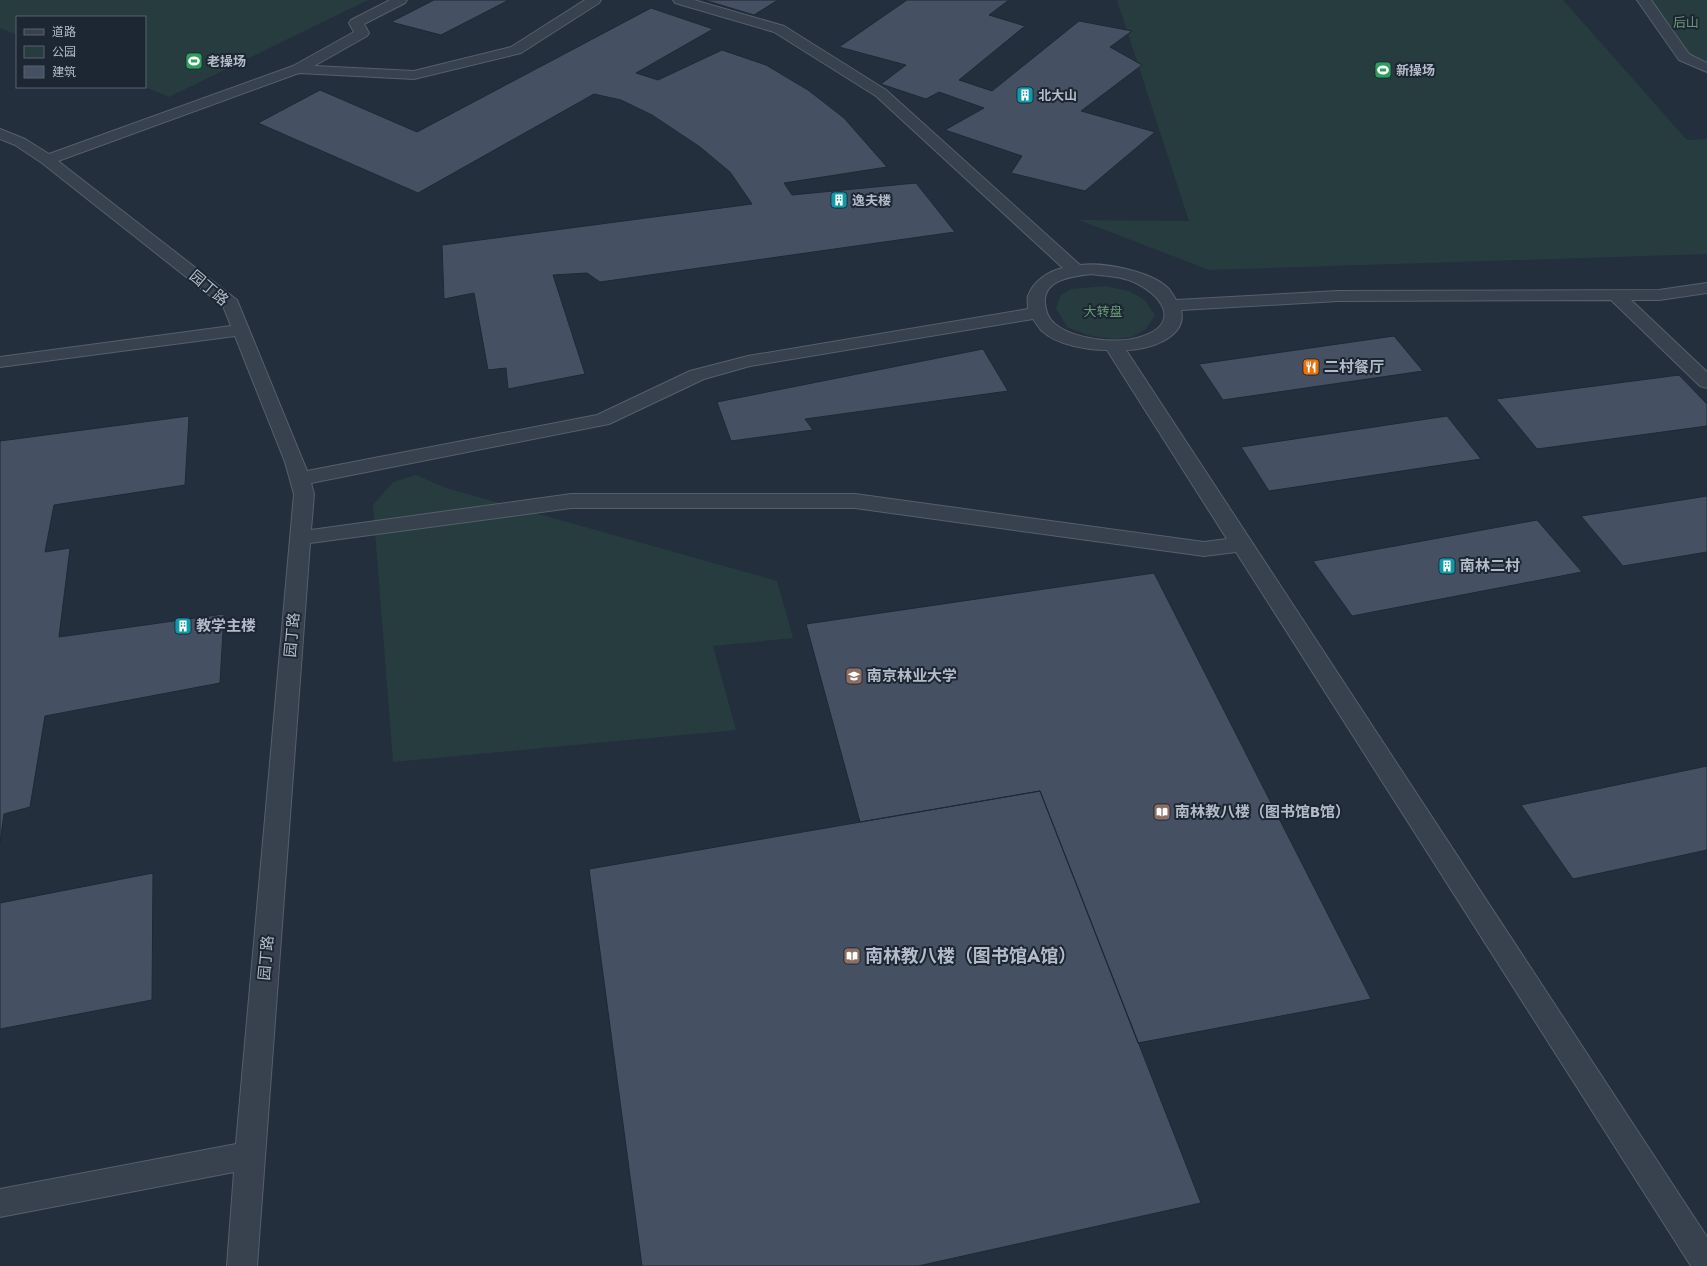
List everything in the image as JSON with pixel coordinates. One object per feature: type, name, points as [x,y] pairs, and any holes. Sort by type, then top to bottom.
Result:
[{"type":"lane","points":[[47,160],[298,69],[362,33],[356,23],[400,0]]},
{"type":"lane","points":[[298,69],[414,75],[516,50],[594,0]]},
{"type":"lane","points":[[680,0],[779,29],[881,93],[1076,271]]},
{"type":"lane","points":[[1644,0],[1684,57],[1707,68]]},
{"type":"lane","name":"园丁路","points":[[0,134],[20,142],[47,160],[231,304],[240,330],[295,462],[304,494],[242,1266]]},
{"type":"lane","points":[[1090,269],[1117,272],[1141,279],[1162,292],[1171,304],[1174,317],[1169,328],[1155,339],[1132,345],[1099,345],[1072,340],[1049,328],[1037,313],[1036,297],[1045,283],[1062,273],[1076,271],[1090,269]]},
{"type":"lane","points":[[1171,304],[1338,296],[1659,295],[1707,288]]},
{"type":"lane","points":[[1615,295],[1707,382]]},
{"type":"lane","points":[[299,478],[602,420],[697,375],[748,361],[1037,313]]},
{"type":"lane","points":[[0,362],[240,330]]},
{"type":"lane","points":[[1113,345],[1240,544],[1707,1264]]},
{"type":"lane","points":[[300,538],[571,501],[855,501],[1204,549],[1240,544]]},
{"type":"lane","points":[[0,1203],[250,1155]]},
{"type":"green space","name":"老操场","points":[[0,0],[368,0],[169,97],[146,87],[146,16],[16,16],[16,35],[0,28]]},
{"type":"green space","name":"新操场","points":[[1117,0],[1563,0],[1687,140],[1707,139],[1707,254],[1209,270],[1079,220],[1189,221]]},
{"type":"green space","name":"后山","points":[[1644,0],[1707,0],[1707,68],[1684,57]]},
{"type":"green space","name":"大转盘","points":[[1105,286],[1129,291],[1145,300],[1155,315],[1146,329],[1132,337],[1114,339],[1091,336],[1067,327],[1056,308],[1061,295],[1071,289]]},
{"type":"green space","points":[[416,475],[446,488],[777,581],[793,638],[713,646],[736,730],[393,762],[373,505],[393,482]]},
{"type":"building","points":[[434,0],[509,0],[441,35],[391,22]]},
{"type":"building","points":[[704,0],[778,0],[754,15]]},
{"type":"building","name":"北大山","points":[[907,0],[1009,0],[989,15],[1025,26],[959,80],[992,91],[1079,21],[1132,31],[1110,47],[1142,65],[1081,111],[1155,132],[1085,191],[1011,173],[1022,156],[945,130],[984,108],[939,92],[926,99],[881,84],[906,65],[839,47]]},
{"type":"building","name":"逸夫楼","points":[[651,8],[713,29],[636,73],[658,80],[722,50],[766,65],[808,90],[844,118],[887,167],[784,183],[792,195],[916,183],[955,232],[600,282],[587,273],[553,275],[585,374],[508,389],[506,368],[488,370],[474,293],[444,299],[442,245],[752,204],[730,172],[700,147],[652,115],[621,100],[594,94],[418,193],[258,123],[320,90],[417,132]]},
{"type":"building","name":"二村餐厅","points":[[1394,336],[1423,371],[1223,400],[1199,364]]},
{"type":"building","points":[[983,349],[1008,391],[805,419],[813,430],[731,441],[717,402]]},
{"type":"building","points":[[1679,375],[1707,404],[1707,426],[1537,449],[1496,399]]},
{"type":"building","name":"教学主楼","points":[[189,416],[185,485],[54,505],[45,552],[70,548],[59,637],[224,614],[220,683],[45,716],[30,807],[4,814],[0,843],[0,441]]},
{"type":"building","points":[[1447,416],[1481,459],[1269,491],[1241,447]]},
{"type":"building","points":[[1707,496],[1707,552],[1623,566],[1581,516]]},
{"type":"building","name":"南林二村","points":[[1537,520],[1582,572],[1352,616],[1313,561]]},
{"type":"building","name":"南林教八楼（图书馆B馆）","points":[[1154,573],[1371,999],[1138,1043],[1040,791],[860,822],[806,624]]},
{"type":"building","points":[[1707,766],[1707,850],[1573,879],[1521,805]]},
{"type":"building","name":"南林教八楼（图书馆A馆）","points":[[1040,791],[1201,1203],[918,1266],[642,1266],[589,869]]},
{"type":"building","points":[[153,873],[152,1000],[0,1029],[0,903]]},
{"type":"place","name":"老操场","points":[[194,61]]},
{"type":"place","name":"新操场","points":[[1383,70]]},
{"type":"place","name":"北大山","points":[[1025,95]]},
{"type":"place","name":"逸夫楼","points":[[839,200]]},
{"type":"place","name":"二村餐厅","points":[[1311,367]]},
{"type":"place","name":"南林二村","points":[[1447,566]]},
{"type":"place","name":"教学主楼","points":[[183,626]]},
{"type":"place","name":"南京林业大学","points":[[854,676]]},
{"type":"place","name":"南林教八楼（图书馆B馆）","points":[[1162,812]]},
{"type":"place","name":"南林教八楼（图书馆A馆）","points":[[852,956]]}]
